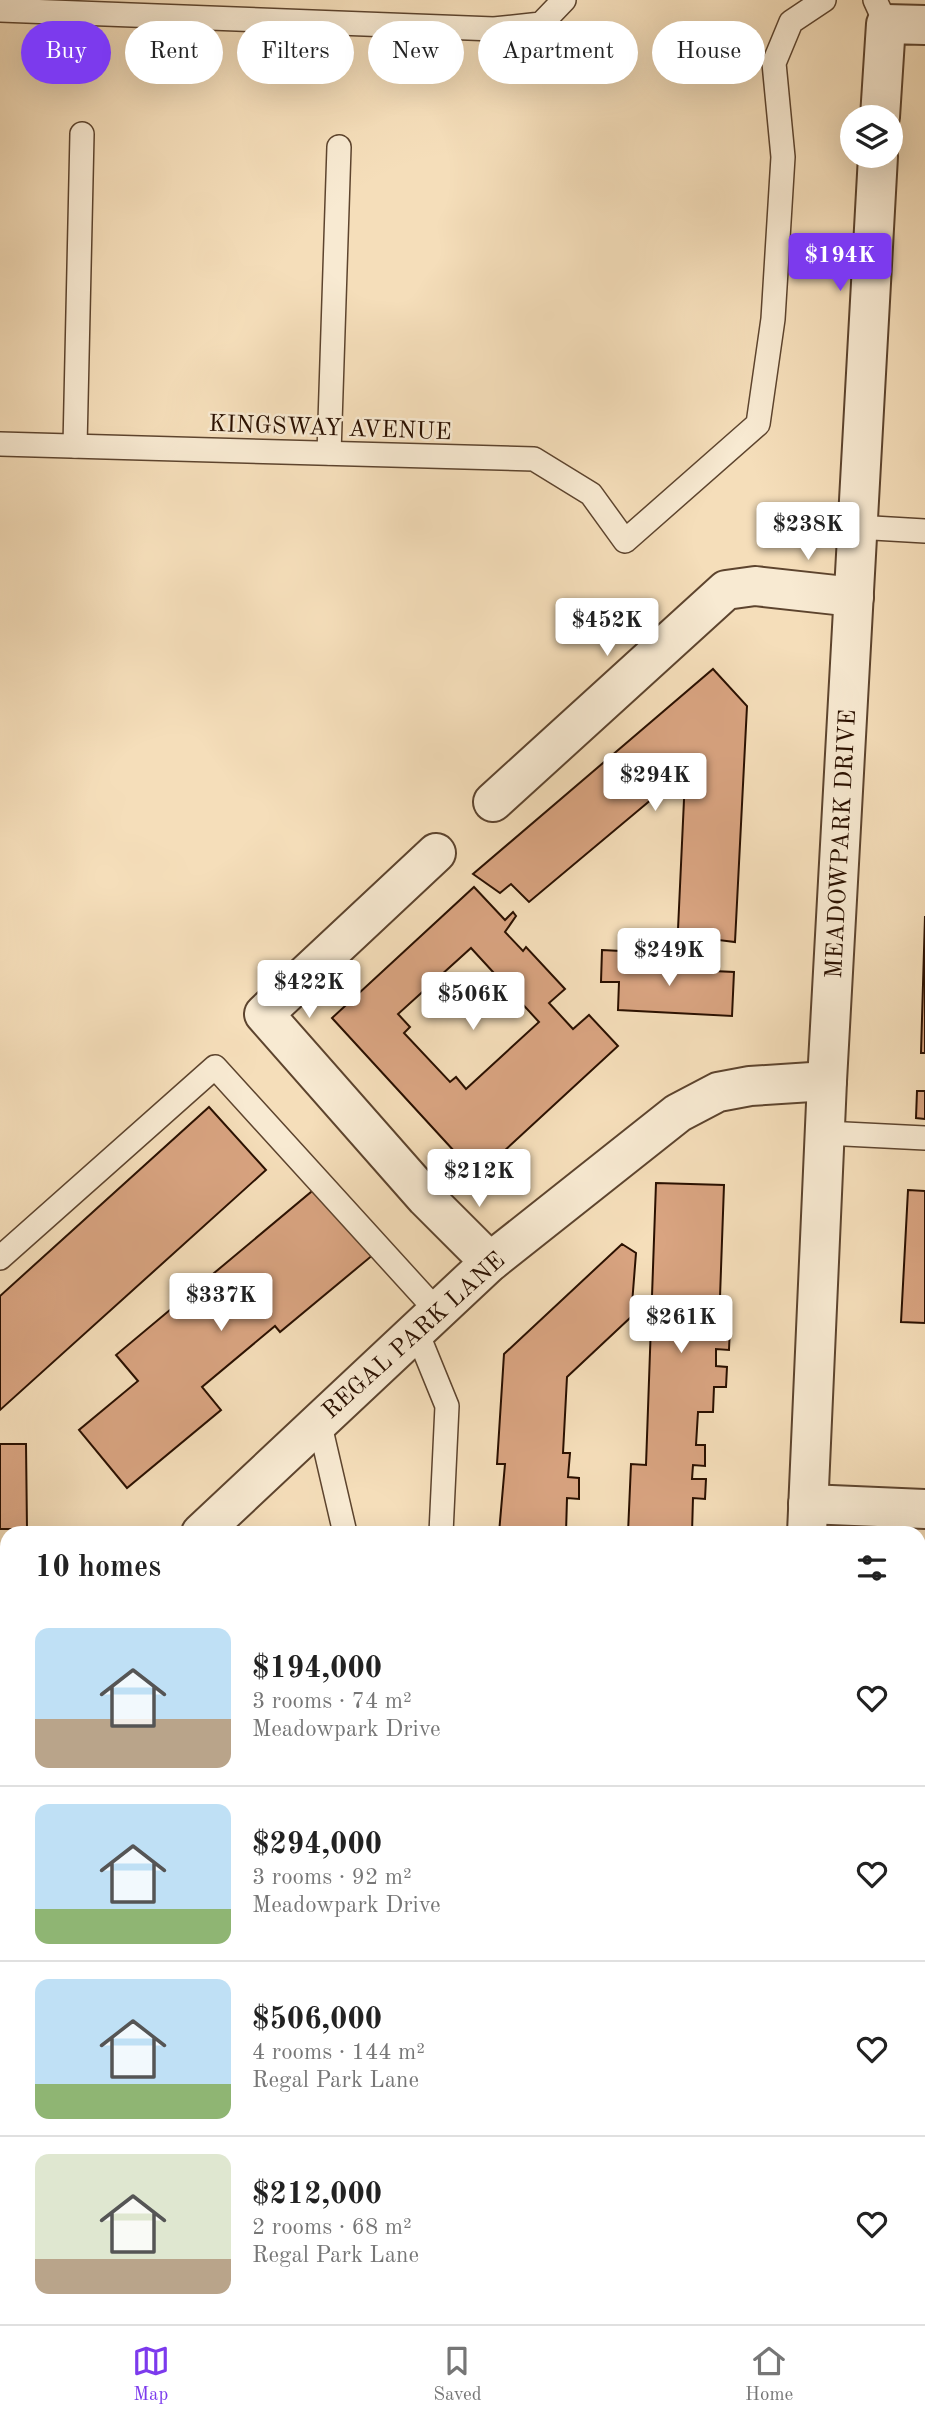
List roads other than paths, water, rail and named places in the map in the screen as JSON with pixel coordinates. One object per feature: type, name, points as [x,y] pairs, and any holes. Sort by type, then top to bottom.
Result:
[{"type":"street","points":[[880,105],[881,12],[925,25]]},
{"type":"street","name":"MEADOWPARK DRIVE","points":[[808,1519],[827,1081],[877,168]]},
{"type":"street","points":[[493,802],[726,590],[755,586],[854,597]]},
{"type":"street","points":[[436,853],[264,1014],[426,1198],[490,1262]]},
{"type":"street","name":"REGAL PARK LANE","points":[[208,1526],[490,1262],[678,1113],[718,1092],[750,1086],[827,1081]]},
{"type":"street","points":[[808,1519],[925,1510]]},
{"type":"lane","points":[[0,10],[494,29],[541,24],[564,0]]},
{"type":"lane","name":"KINGSWAY AVENUE","points":[[0,444],[534,459],[591,494],[625,541],[758,424],[773,319],[783,157],[774,63],[791,22],[824,0]]},
{"type":"lane","points":[[75,446],[82,134]]},
{"type":"lane","points":[[329,453],[339,147]]},
{"type":"lane","points":[[856,527],[925,531]]},
{"type":"lane","points":[[0,1258],[215,1067],[427,1320],[447,1406],[441,1526]]},
{"type":"lane","points":[[825,1133],[925,1138]]},
{"type":"lane","points":[[319,1421],[344,1526]]}]
